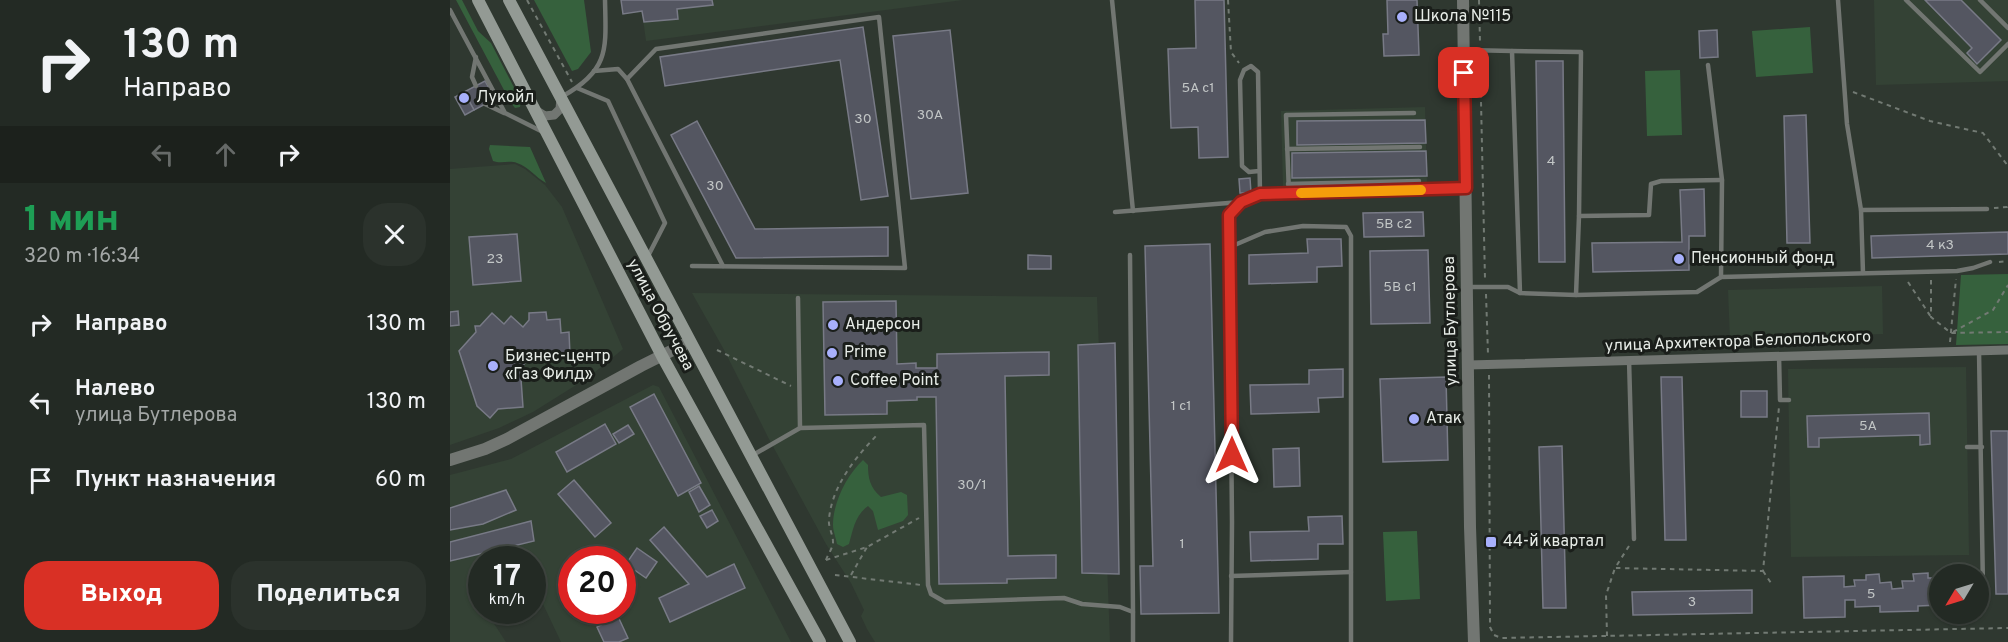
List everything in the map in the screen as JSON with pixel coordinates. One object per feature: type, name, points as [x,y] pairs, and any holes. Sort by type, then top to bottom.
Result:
[{"type":"main road","name":"улица Обручева","points":[[478,0],[662,356],[820,642]]},
{"type":"main road","name":"улица Обручева","points":[[509,0],[850,642]]},
{"type":"street","name":"улица Бутлерова","points":[[1463,0],[1470,527],[1474,642]]},
{"type":"street","points":[[537,111],[545,116],[554,115],[560,109],[561,98]]},
{"type":"street","points":[[450,460],[507,439],[689,342]]},
{"type":"street","name":"улица Архитектора Белопольского","points":[[1468,364],[2008,350]]},
{"type":"lane","points":[[561,98],[577,88],[599,66],[604,54],[605,0]]},
{"type":"lane","points":[[1112,0],[1133,211]]},
{"type":"lane","points":[[1838,0],[1851,158],[1861,210],[1863,273]]},
{"type":"lane","points":[[1906,0],[1980,72],[2008,44]]},
{"type":"lane","points":[[1980,0],[2008,28]]},
{"type":"lane","points":[[450,11],[505,113]]},
{"type":"lane","points":[[627,79],[656,49],[879,17],[905,268],[692,266]]},
{"type":"lane","points":[[1463,50],[1581,52],[1580,216],[1576,295]]},
{"type":"lane","points":[[1512,51],[1520,293]]},
{"type":"lane","points":[[476,57],[471,77],[476,86]]},
{"type":"lane","points":[[1708,65],[1722,180],[1721,277]]},
{"type":"lane","points":[[1259,171],[1249,172],[1242,166],[1240,80],[1244,70],[1251,66],[1258,72],[1260,194]]},
{"type":"lane","points":[[594,71],[618,69],[627,79],[723,266]]},
{"type":"lane","points":[[577,88],[608,101],[665,223],[646,260]]},
{"type":"lane","points":[[485,104],[549,136]]},
{"type":"lane","points":[[1289,193],[1286,115],[1414,113]]},
{"type":"lane","points":[[1287,149],[1420,147]]},
{"type":"lane","points":[[1580,216],[1649,215],[1651,184],[1662,181],[1722,180]]},
{"type":"lane","points":[[1288,184],[1419,181]]},
{"type":"lane","points":[[1114,212],[1241,202],[1260,194],[1466,188]]},
{"type":"lane","points":[[1230,642],[1230,247],[1228,234],[1229,215],[1241,202]]},
{"type":"lane","points":[[1861,210],[1987,208]]},
{"type":"lane","points":[[1230,247],[1265,232],[1303,226],[1346,227],[1351,236],[1352,642]]},
{"type":"lane","points":[[1130,255],[1133,642]]},
{"type":"lane","points":[[1467,287],[1508,287],[1520,293],[1576,295],[1696,292],[1721,277],[1957,271],[1990,262]]},
{"type":"lane","points":[[798,298],[800,428]]},
{"type":"lane","points":[[1979,351],[1983,564]]},
{"type":"lane","points":[[1779,355],[1780,400],[1789,400]]},
{"type":"lane","points":[[1629,359],[1635,539]]},
{"type":"lane","points":[[750,456],[800,428],[924,425],[928,585],[931,594],[945,602],[1064,598],[1082,604],[1120,607],[1133,612]]},
{"type":"lane","points":[[1967,447],[1982,447]]},
{"type":"lane","points":[[1231,576],[1352,572]]},
{"type":"path","points":[[527,0],[577,88]]},
{"type":"path","points":[[1228,0],[1231,52],[1244,70]]},
{"type":"path","points":[[1479,0],[1485,287],[1489,364],[1490,627],[1494,635],[1501,638],[2008,628]]},
{"type":"path","points":[[1844,88],[1930,121],[1983,133],[2008,165]]},
{"type":"path","points":[[1987,208],[2007,207],[2008,204]]},
{"type":"path","points":[[1931,271],[1931,317]]},
{"type":"path","points":[[1951,333],[1957,271]]},
{"type":"path","points":[[1902,272],[1931,317],[1951,333],[2008,332]]},
{"type":"path","points":[[1951,333],[1993,310],[2008,285]]},
{"type":"path","points":[[717,350],[798,390]]},
{"type":"path","points":[[1773,586],[1763,571],[1780,400]]},
{"type":"path","points":[[885,426],[862,451],[837,489],[829,523],[833,544],[826,560],[867,547],[926,513]]},
{"type":"path","points":[[1607,636],[1606,595],[1615,568],[1635,539]]},
{"type":"path","points":[[850,577],[867,547]]},
{"type":"path","points":[[1615,568],[1763,571]]},
{"type":"path","points":[[835,575],[928,585]]},
{"type":"shaded area","points":[[621,0],[963,0],[646,41],[642,12],[623,14]]},
{"type":"shaded area","points":[[1874,0],[2008,0],[2008,81],[1876,85]]},
{"type":"shaded area","points":[[1425,107],[1427,185],[1283,189],[1281,111]]},
{"type":"shaded area","points":[[515,164],[545,185],[562,207],[623,349],[589,377],[533,412],[499,428],[450,445],[450,169]]},
{"type":"shaded area","points":[[1882,286],[1883,334],[1730,339],[1728,290]]},
{"type":"shaded area","points":[[692,293],[1097,297],[1110,642],[875,642],[861,616],[864,610],[851,583],[826,544]]},
{"type":"shaded area","points":[[1966,367],[1969,555],[1791,557],[1788,369]]},
{"type":"shaded area","points":[[653,385],[659,387],[791,642],[561,642],[546,610],[546,546],[468,546],[468,624],[494,624],[506,642],[450,642],[450,475],[511,459]]},
{"type":"green space","points":[[456,0],[462,0],[478,31],[491,43],[521,101],[520,107],[515,108],[511,103]]},
{"type":"green space","points":[[534,0],[584,0],[591,52],[578,69],[572,71]]},
{"type":"green space","points":[[1810,27],[1813,73],[1756,77],[1752,31]]},
{"type":"green space","points":[[1680,70],[1682,135],[1647,136],[1645,71]]},
{"type":"green space","points":[[490,145],[530,147],[546,183],[517,163],[493,161]]},
{"type":"green space","points":[[2008,274],[2008,344],[1956,345],[1961,275]]},
{"type":"green space","points":[[863,460],[868,465],[869,478],[877,494],[881,497],[901,492],[907,495],[908,515],[903,521],[878,530],[873,511],[868,506],[857,518],[849,544],[843,547],[837,544],[833,530],[835,507],[846,481]]},
{"type":"green space","points":[[1417,531],[1420,599],[1386,601],[1383,532]]},
{"type":"building","points":[[621,0],[712,0],[713,5],[677,9],[678,19],[644,22],[642,11],[623,14]]},
{"type":"building","points":[[1195,0],[1224,0],[1228,157],[1199,158],[1198,127],[1171,128],[1168,49],[1196,48]]},
{"type":"building","name":"Школа №115","points":[[1387,0],[1417,0],[1419,55],[1384,56],[1383,34],[1388,34]]},
{"type":"building","points":[[1925,0],[1961,0],[2001,40],[1977,64],[1967,53],[1972,48]]},
{"type":"building","points":[[863,27],[888,196],[861,200],[840,60],[665,86],[660,57]]},
{"type":"building","points":[[950,30],[968,193],[911,199],[893,36]]},
{"type":"building","points":[[1717,30],[1718,57],[1700,58],[1699,31]]},
{"type":"building","points":[[1536,61],[1563,61],[1565,262],[1539,262]]},
{"type":"building","points":[[485,81],[495,99],[474,110],[464,92]]},
{"type":"building","points":[[464,92],[474,110],[465,115],[455,97]]},
{"type":"building","points":[[1806,115],[1810,243],[1787,243],[1784,116]]},
{"type":"building","points":[[1425,120],[1426,143],[1297,145],[1297,121]]},
{"type":"building","points":[[697,121],[755,229],[888,227],[888,256],[736,258],[671,135]]},
{"type":"building","points":[[1426,151],[1427,176],[1292,178],[1292,153]]},
{"type":"building","points":[[1250,178],[1251,193],[1240,193],[1239,179]]},
{"type":"building","points":[[1704,189],[1705,236],[1689,236],[1689,270],[1593,272],[1592,243],[1682,242],[1680,190]]},
{"type":"building","points":[[1423,212],[1424,236],[1364,237],[1363,213]]},
{"type":"building","points":[[2008,232],[2008,254],[1872,258],[1871,236]]},
{"type":"building","points":[[517,234],[521,281],[473,285],[469,237]]},
{"type":"building","points":[[1307,239],[1341,239],[1342,266],[1317,267],[1317,282],[1249,284],[1249,255],[1308,253]]},
{"type":"building","points":[[1210,244],[1219,613],[1141,614],[1140,566],[1153,566],[1145,246]]},
{"type":"building","points":[[1428,250],[1430,323],[1371,324],[1370,251]]},
{"type":"building","points":[[1028,255],[1051,256],[1051,269],[1028,269]]},
{"type":"building","points":[[896,301],[897,364],[916,363],[916,368],[937,368],[937,354],[1049,352],[1049,375],[1005,376],[1008,556],[1056,555],[1056,578],[1007,579],[1007,583],[939,584],[936,397],[887,401],[887,414],[825,415],[823,302]]},
{"type":"building","points":[[458,311],[459,325],[450,326],[450,312]]},
{"type":"building","name":"Бизнес-центр «Газ Филд»","points":[[546,312],[547,320],[560,319],[561,333],[569,332],[570,355],[530,357],[519,370],[524,375],[521,379],[523,407],[498,409],[490,418],[477,406],[459,351],[476,332],[475,326],[480,326],[492,313],[504,324],[511,316],[523,327],[529,320],[529,313]]},
{"type":"building","points":[[1115,343],[1119,574],[1082,573],[1078,345]]},
{"type":"building","points":[[1343,369],[1343,397],[1318,398],[1319,412],[1251,414],[1250,385],[1309,384],[1309,370]]},
{"type":"building","name":"Атак","points":[[1446,377],[1448,460],[1383,462],[1380,379]]},
{"type":"building","points":[[1661,377],[1682,377],[1686,540],[1665,540]]},
{"type":"building","points":[[1741,391],[1767,391],[1767,417],[1741,417]]},
{"type":"building","points":[[654,394],[701,483],[678,496],[630,407]]},
{"type":"building","points":[[1929,413],[1930,444],[1920,445],[1920,435],[1819,438],[1819,447],[1808,447],[1807,416]]},
{"type":"building","points":[[605,424],[616,444],[567,472],[556,452]]},
{"type":"building","points":[[628,425],[634,434],[619,443],[613,434]]},
{"type":"building","points":[[1991,431],[2008,431],[2008,594],[1996,594]]},
{"type":"building","points":[[1562,446],[1566,608],[1543,608],[1539,447]]},
{"type":"building","points":[[1299,448],[1300,486],[1274,487],[1273,449]]},
{"type":"building","points":[[574,480],[611,523],[595,537],[558,494]]},
{"type":"building","points":[[699,486],[710,505],[699,512],[689,492]]},
{"type":"building","points":[[506,490],[516,510],[483,524],[450,530],[450,508]]},
{"type":"building","points":[[712,510],[718,521],[707,528],[700,516]]},
{"type":"building","points":[[1342,516],[1343,544],[1318,544],[1318,559],[1251,561],[1250,532],[1309,531],[1308,517]]},
{"type":"building","points":[[531,521],[534,541],[513,546],[468,546],[468,557],[450,561],[450,542]]},
{"type":"building","points":[[664,527],[707,577],[734,564],[745,588],[670,622],[659,598],[689,584],[650,540]]},
{"type":"building","points":[[636,549],[657,562],[646,578],[636,571]]},
{"type":"building","points":[[1928,573],[1929,578],[1929,606],[1918,606],[1918,611],[1880,612],[1880,606],[1855,607],[1855,600],[1845,600],[1845,617],[1804,618],[1803,577],[1844,576],[1844,587],[1855,586],[1854,580],[1866,580],[1866,575],[1879,574],[1880,583],[1891,582],[1892,589],[1903,588],[1902,581],[1914,581],[1913,574]]},
{"type":"building","points":[[1752,590],[1752,613],[1633,615],[1632,592]]},
{"type":"building","points":[[603,624],[622,624],[628,638],[619,642],[604,642],[597,627]]},
{"type":"slow traffic","points":[[1301,193],[1421,190]]},
{"type":"place","name":"Школа №115","points":[[1402,17]]},
{"type":"place","name":"Лукойл","points":[[464,98]]},
{"type":"place","name":"Пенсионный фонд","points":[[1679,259]]},
{"type":"place","name":"Андерсон","points":[[833,325]]},
{"type":"place","name":"Prime","points":[[832,353]]},
{"type":"place","name":"Бизнес-центр «Газ Филд»","points":[[493,366]]},
{"type":"place","name":"Coffee Point","points":[[838,381]]},
{"type":"place","name":"Атак","points":[[1414,419]]},
{"type":"place","name":"44-й квартал","points":[[1491,542]]},
{"type":"route","points":[[1232,455],[1229,215],[1241,202],[1260,194],[1466,188],[1464,73]]}]
